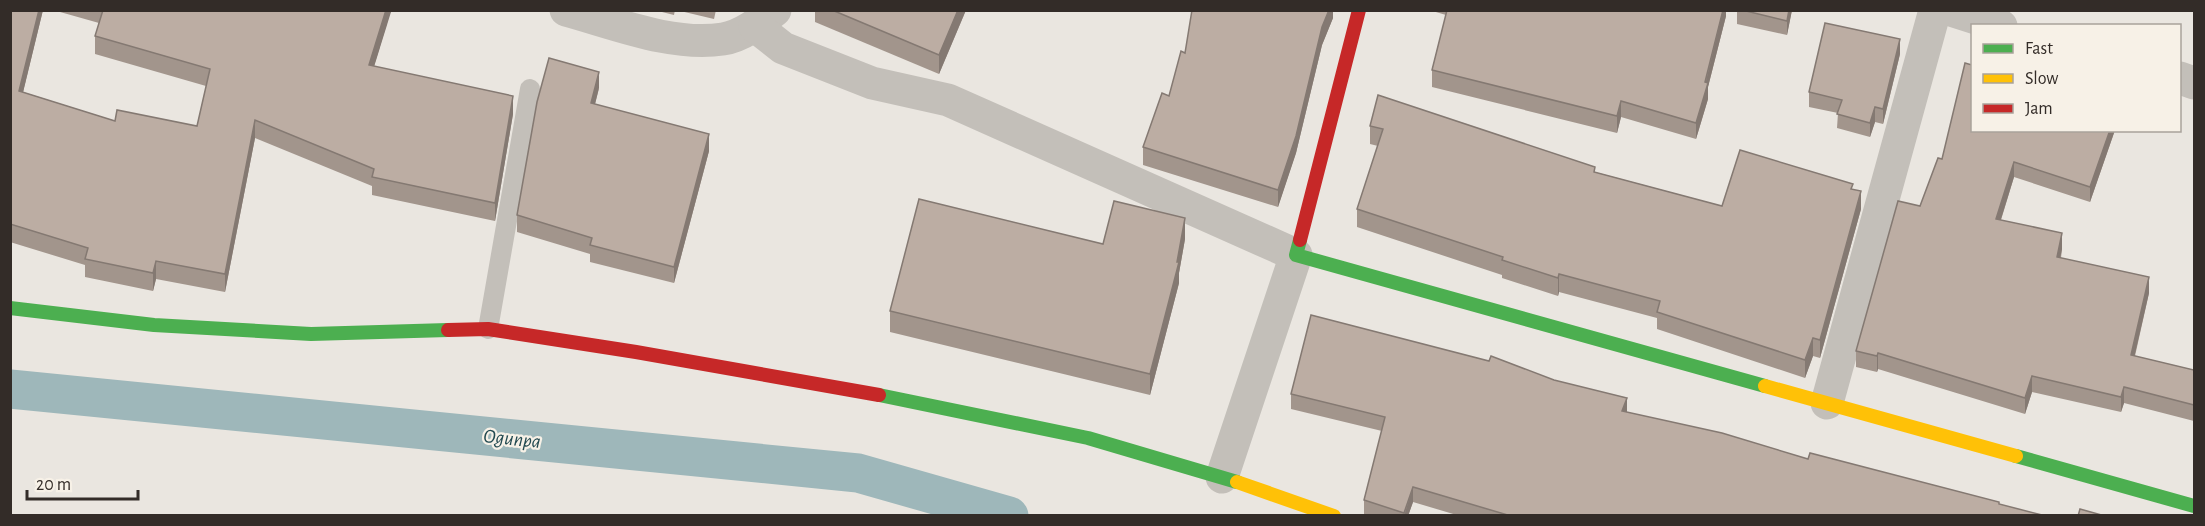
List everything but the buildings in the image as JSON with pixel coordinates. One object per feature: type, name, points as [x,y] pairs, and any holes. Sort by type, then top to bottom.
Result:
[{"type":"street","points":[[566,10],[677,40],[724,39],[765,18],[783,48],[872,83],[948,100],[1296,255],[2194,506]]},
{"type":"street","points":[[1222,477],[1296,255],[1359,10]]},
{"type":"street","points":[[1827,403],[1935,10]]},
{"type":"street","points":[[1951,10],[1995,24]]},
{"type":"street","points":[[10,308],[154,325],[311,334],[488,329],[636,352],[863,392],[1088,438],[1222,477],[1334,516]]},
{"type":"lane","points":[[488,329],[530,89]]},
{"type":"waterway","name":"Ogunpa","points":[[10,389],[858,473],[1009,516]]},
{"type":"traffic: fast","points":[[1300,240],[1296,255],[1765,386]]},
{"type":"traffic: fast","points":[[10,308],[154,325],[311,334],[448,330]]},
{"type":"traffic: fast","points":[[879,395],[1088,438],[1237,482]]},
{"type":"traffic: fast","points":[[2016,456],[2194,506]]},
{"type":"traffic: slow","points":[[1765,386],[2016,456]]},
{"type":"traffic: slow","points":[[1237,482],[1334,516]]},
{"type":"traffic: jam","points":[[1300,240],[1359,10]]},
{"type":"traffic: jam","points":[[448,330],[488,329],[636,352],[879,395]]}]
